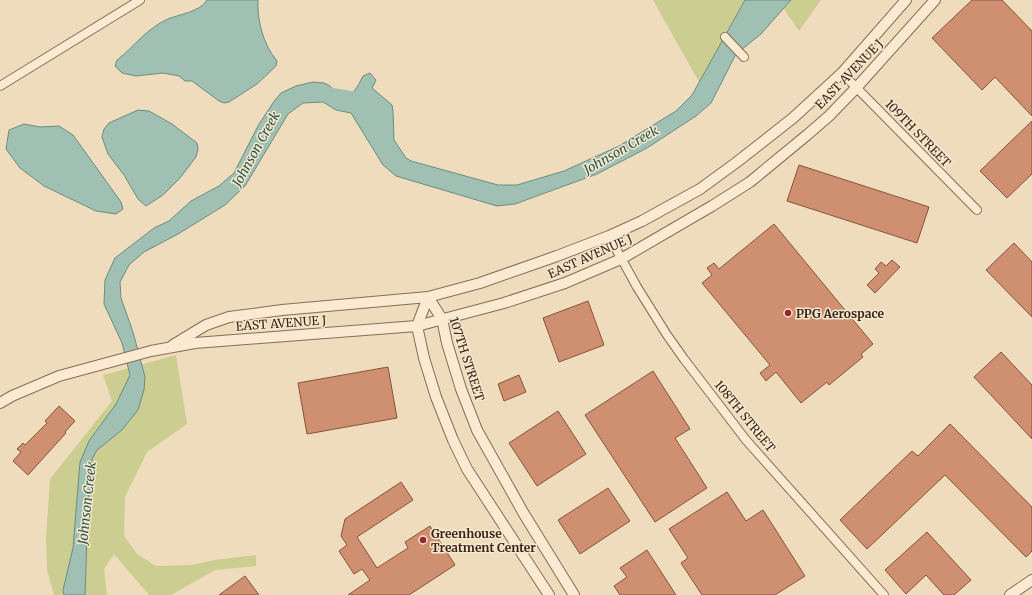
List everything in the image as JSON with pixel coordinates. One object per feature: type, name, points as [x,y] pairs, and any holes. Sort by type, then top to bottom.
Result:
[{"type":"street","points":[[0,86],[140,0]]},
{"type":"street","name":"EAST AVENUE J","points":[[170,347],[206,325],[229,317],[282,310],[428,297],[480,283],[609,236],[700,189],[793,118],[842,72],[906,0]]},
{"type":"street","name":"EAST AVENUE J","points":[[0,403],[12,396],[59,376],[170,347],[195,343],[417,326],[504,303],[565,283],[621,259],[750,182],[807,135],[857,87],[935,0]]},
{"type":"street","points":[[725,37],[744,57]]},
{"type":"street","name":"109TH STREET","points":[[842,72],[977,210]]},
{"type":"street","name":"108TH STREET","points":[[609,236],[621,259],[667,335],[746,440],[884,595]]},
{"type":"street","points":[[428,297],[417,326],[424,358],[436,397],[453,440],[467,469],[550,595]]},
{"type":"street","name":"107TH STREET","points":[[428,297],[442,319],[447,343],[461,389],[478,430],[524,514],[574,595]]},
{"type":"street","points":[[1010,595],[1032,580]]},
{"type":"green space","points":[[653,0],[745,0],[699,82]]},
{"type":"green space","points":[[791,0],[821,0],[799,31],[784,9]]},
{"type":"green space","points":[[176,355],[187,424],[147,452],[125,497],[124,536],[137,554],[156,566],[192,565],[214,560],[256,555],[256,566],[215,570],[171,595],[149,595],[114,554],[104,569],[107,595],[54,595],[47,570],[46,539],[50,479],[112,401],[103,375]]},
{"type":"water","points":[[207,0],[258,0],[262,32],[268,47],[277,61],[276,66],[257,84],[229,102],[224,103],[192,81],[185,81],[179,76],[163,73],[136,76],[122,73],[115,66],[117,60],[147,32],[168,19],[195,10]]},
{"type":"water","points":[[745,0],[791,0],[761,34],[736,54],[711,103],[696,116],[647,148],[597,174],[515,204],[497,206],[396,176],[383,165],[351,113],[336,110],[323,102],[303,103],[288,114],[245,186],[225,205],[178,234],[144,252],[129,265],[120,282],[121,298],[133,332],[145,377],[144,390],[138,410],[122,430],[97,450],[92,459],[88,508],[85,595],[64,595],[63,590],[73,548],[80,462],[89,441],[116,404],[130,375],[122,343],[104,304],[105,280],[115,258],[154,228],[169,221],[191,201],[219,186],[234,173],[259,124],[281,93],[296,86],[313,82],[324,83],[330,86],[340,101],[348,97],[357,88],[363,76],[370,73],[376,80],[372,88],[392,105],[394,140],[406,158],[411,161],[498,185],[517,185],[564,171],[619,146],[676,111],[692,95]]},
{"type":"water","points":[[138,110],[149,111],[172,124],[197,143],[198,149],[196,157],[180,178],[163,195],[146,206],[138,199],[124,175],[108,154],[102,137],[104,129],[109,123]]},
{"type":"water","points":[[24,124],[40,127],[59,126],[73,135],[121,202],[123,209],[116,214],[96,211],[44,186],[20,168],[6,149],[9,130]]},
{"type":"building","points":[[972,0],[1002,0],[1032,31],[1032,116],[995,77],[982,90],[932,38]]},
{"type":"building","points":[[1032,121],[1032,174],[1007,198],[980,171]]},
{"type":"building","points":[[799,165],[929,207],[917,243],[787,201]]},
{"type":"building","name":"PPG Aerospace","points":[[774,224],[873,344],[861,354],[863,357],[829,385],[827,382],[801,403],[776,372],[766,381],[760,373],[770,365],[702,283],[712,275],[707,268],[714,263],[719,269]]},
{"type":"building","points":[[1014,243],[1032,262],[1032,317],[986,270]]},
{"type":"building","points":[[892,260],[900,267],[875,293],[867,285],[879,273],[875,269],[881,262],[886,266]]},
{"type":"building","points":[[588,301],[604,345],[559,362],[543,318]]},
{"type":"building","points":[[1001,352],[1032,385],[1032,439],[974,377]]},
{"type":"building","points":[[388,367],[397,418],[307,434],[298,383]]},
{"type":"building","points":[[653,371],[690,429],[675,438],[707,488],[655,522],[585,415]]},
{"type":"building","points":[[519,375],[526,392],[504,401],[498,384]]},
{"type":"building","points":[[59,406],[75,421],[28,475],[13,461],[21,452],[17,449],[23,443],[25,445],[47,423],[45,421]]},
{"type":"building","points":[[558,411],[586,454],[537,486],[509,443]]},
{"type":"building","points":[[950,424],[1032,507],[1032,551],[1026,557],[945,475],[867,549],[840,520],[912,451],[918,456]]},
{"type":"building","name":"Greenhouse Treatment Center","points":[[401,482],[413,500],[357,537],[377,568],[408,548],[405,542],[430,526],[455,565],[409,595],[348,595],[370,580],[362,569],[354,574],[339,551],[347,545],[341,536],[345,519]]},
{"type":"building","points":[[608,488],[630,521],[580,554],[558,520]]},
{"type":"building","points":[[727,492],[746,521],[763,510],[805,576],[775,595],[702,595],[681,563],[688,558],[669,529]]},
{"type":"building","points":[[927,532],[971,580],[954,595],[944,595],[926,575],[906,594],[885,570]]},
{"type":"building","points":[[647,550],[676,595],[620,595],[614,586],[627,577],[620,568]]},
{"type":"building","points":[[245,576],[259,595],[219,595]]},
{"type":"waterway","name":"Johnson Creek","points":[[317,93],[360,100],[365,104]]},
{"type":"place","name":"PPG Aerospace","points":[[788,313]]},
{"type":"place","name":"Greenhouse Treatment Center","points":[[423,540]]}]
